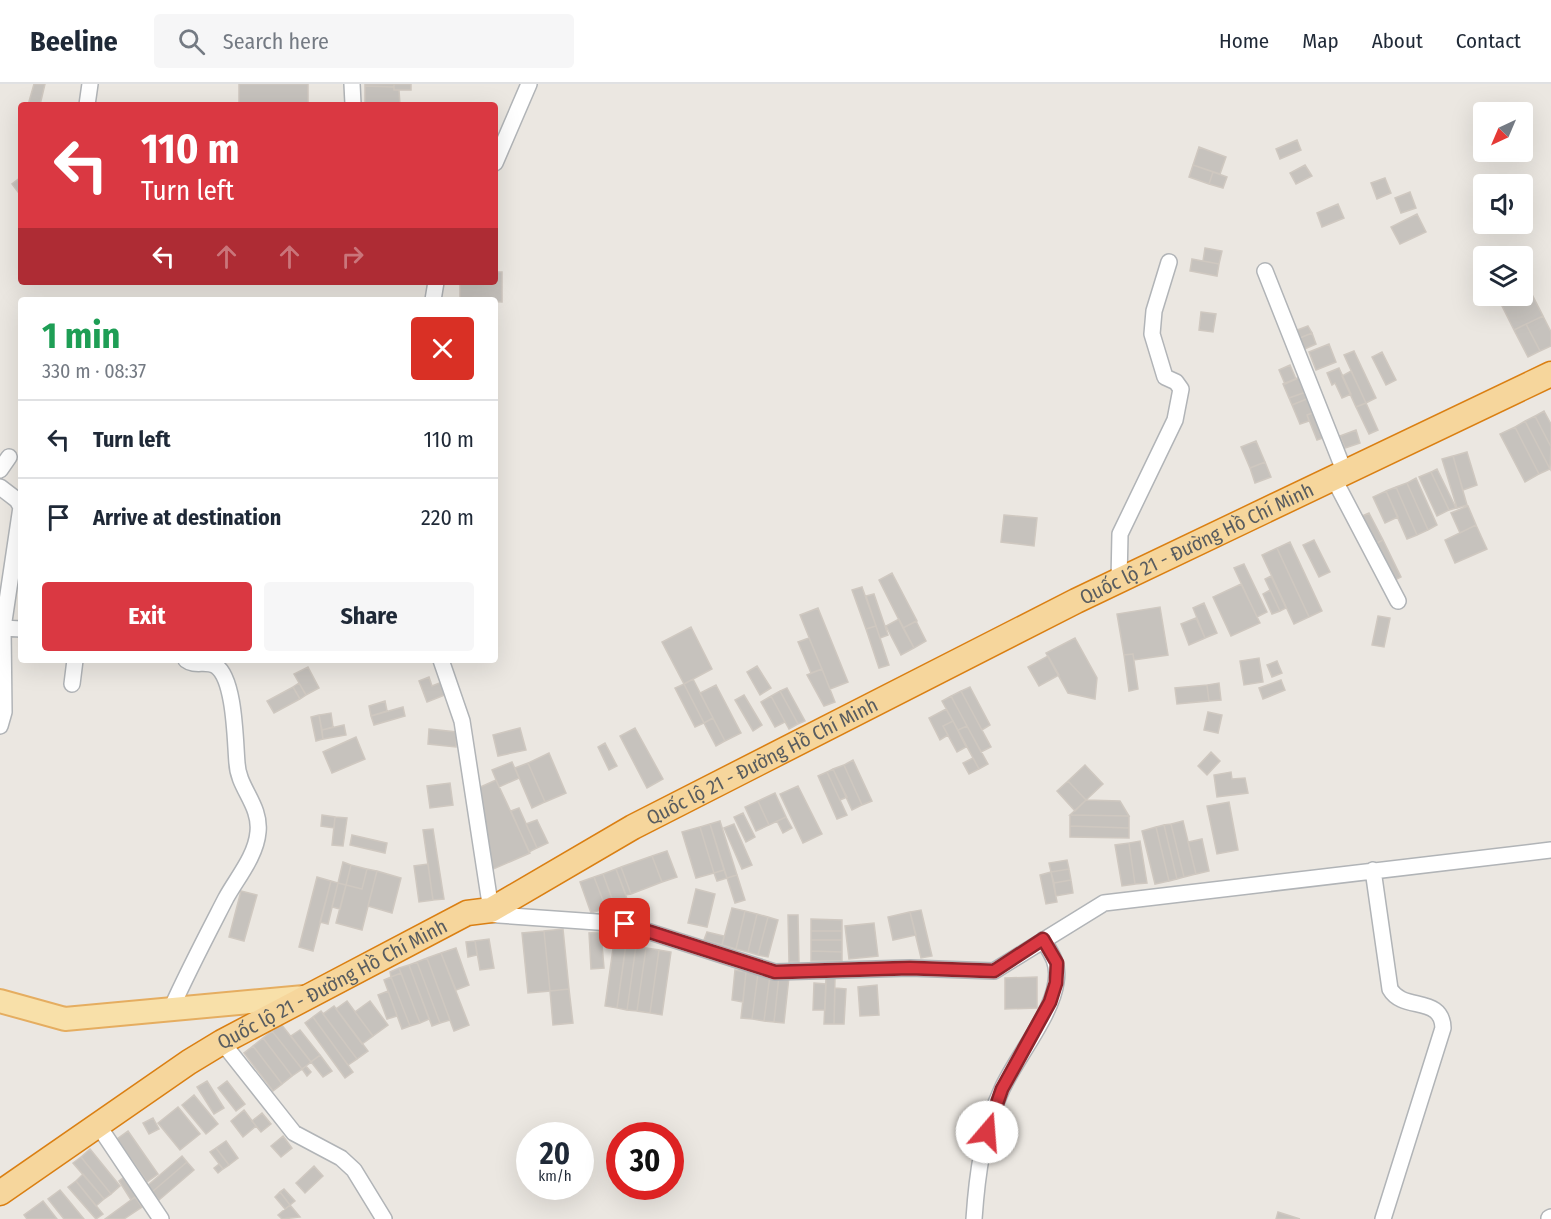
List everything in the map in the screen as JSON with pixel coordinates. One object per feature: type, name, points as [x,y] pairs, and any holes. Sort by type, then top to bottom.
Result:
[{"type":"highway","name":"Quốc lộ 21 - Đường Hồ Chí Minh","points":[[0,1193],[222,1042],[304,997],[479,912],[633,827],[1119,581],[1551,374]]},
{"type":"main road","points":[[0,1001],[65,1019],[304,997]]},
{"type":"street","points":[[87,102],[90,84]]},
{"type":"street","points":[[352,84],[353,102]]},
{"type":"street","points":[[498,156],[529,84]]},
{"type":"street","points":[[1119,581],[1120,534],[1175,420],[1181,389],[1176,382],[1165,377],[1152,334],[1154,311],[1169,262]]},
{"type":"street","points":[[1265,271],[1340,476],[1398,601]]},
{"type":"street","points":[[0,470],[9,457]]},
{"type":"street","points":[[0,487],[18,502]]},
{"type":"street","points":[[0,726],[3,712],[3,628],[6,584],[18,521]]},
{"type":"street","points":[[3,628],[18,629]]},
{"type":"street","points":[[72,684],[75,663]]},
{"type":"street","points":[[171,1009],[191,963],[250,857],[258,832],[255,804],[237,765],[230,694],[221,670],[214,664],[193,663]]},
{"type":"street","points":[[442,663],[462,721],[479,912],[625,924],[775,972],[910,968],[994,971],[1104,903],[1551,850]]},
{"type":"street","points":[[1373,870],[1390,989],[1394,996],[1401,1000],[1431,1007],[1438,1011],[1443,1019],[1443,1028],[1383,1219]]},
{"type":"street","points":[[974,1219],[982,1149],[1002,1089],[1050,1002],[1056,983],[1057,963],[1043,939]]},
{"type":"street","points":[[222,1042],[294,1133],[341,1158],[354,1170],[384,1219]]},
{"type":"street","points":[[98,1125],[162,1219]]},
{"type":"building","points":[[34,84],[45,84],[41,102],[29,102]]},
{"type":"building","points":[[239,84],[308,84],[308,102],[239,102]]},
{"type":"building","points":[[365,84],[394,84],[394,87],[365,86]]},
{"type":"building","points":[[394,84],[411,84],[411,90],[394,90]]},
{"type":"building","points":[[365,86],[394,87],[394,90],[399,90],[400,102],[365,102]]},
{"type":"building","points":[[1297,140],[1301,150],[1280,159],[1276,149]]},
{"type":"building","points":[[1199,147],[1226,157],[1220,174],[1193,165]]},
{"type":"building","points":[[1193,165],[1213,172],[1209,184],[1189,177]]},
{"type":"building","points":[[1305,165],[1312,176],[1296,184],[1290,173]]},
{"type":"building","points":[[1213,172],[1227,177],[1223,188],[1209,184]]},
{"type":"building","points":[[1385,178],[1391,193],[1377,199],[1371,183]]},
{"type":"building","points":[[18,179],[18,192],[12,184]]},
{"type":"building","points":[[1410,192],[1416,208],[1401,213],[1395,198]]},
{"type":"building","points":[[1338,204],[1344,218],[1322,227],[1317,213]]},
{"type":"building","points":[[1417,214],[1426,232],[1400,244],[1391,227]]},
{"type":"building","points":[[1205,248],[1222,251],[1219,264],[1203,261]]},
{"type":"building","points":[[1192,259],[1219,264],[1217,276],[1190,271]]},
{"type":"building","points":[[498,272],[502,272],[502,302],[498,302],[498,297],[460,297],[460,285],[498,285]]},
{"type":"building","points":[[1533,296],[1543,316],[1514,330],[1502,306],[1533,306]]},
{"type":"building","points":[[1201,312],[1216,314],[1213,332],[1199,330]]},
{"type":"building","points":[[1543,316],[1551,332],[1551,346],[1540,351],[1526,324]]},
{"type":"building","points":[[1526,324],[1540,351],[1528,357],[1514,330]]},
{"type":"building","points":[[1308,326],[1312,333],[1295,340],[1292,332]]},
{"type":"building","points":[[1312,333],[1316,344],[1300,351],[1295,340]]},
{"type":"building","points":[[1329,344],[1336,362],[1316,370],[1309,352]]},
{"type":"building","points":[[1354,351],[1376,398],[1366,403],[1344,355]]},
{"type":"building","points":[[1382,352],[1396,380],[1386,385],[1372,357]]},
{"type":"building","points":[[1290,365],[1296,379],[1285,384],[1279,370]]},
{"type":"building","points":[[1339,368],[1351,394],[1342,398],[1335,383],[1332,385],[1327,373]]},
{"type":"building","points":[[1351,371],[1366,403],[1356,407],[1342,376]]},
{"type":"building","points":[[1300,377],[1306,392],[1289,398],[1283,384]]},
{"type":"building","points":[[1306,392],[1309,398],[1292,405],[1289,398]]},
{"type":"building","points":[[1309,398],[1315,412],[1307,415],[1309,421],[1300,424],[1292,405]]},
{"type":"building","points":[[1366,403],[1378,430],[1369,434],[1356,407]]},
{"type":"building","points":[[1318,411],[1328,436],[1317,440],[1307,415]]},
{"type":"building","points":[[1544,411],[1551,424],[1551,447],[1535,416]]},
{"type":"building","points":[[1535,416],[1551,447],[1550,469],[1525,421]]},
{"type":"building","points":[[1525,421],[1550,469],[1539,474],[1515,427]]},
{"type":"building","points":[[1515,427],[1539,474],[1525,482],[1500,434]]},
{"type":"building","points":[[1356,430],[1360,443],[1345,448],[1340,436]]},
{"type":"building","points":[[1256,441],[1265,462],[1250,468],[1241,447]]},
{"type":"building","points":[[1467,452],[1477,485],[1463,490],[1453,456]]},
{"type":"building","points":[[1453,456],[1467,505],[1457,508],[1442,459]]},
{"type":"building","points":[[1265,462],[1271,477],[1255,483],[1250,468]]},
{"type":"building","points":[[1437,469],[1456,508],[1449,510],[1431,472]]},
{"type":"building","points":[[1431,472],[1449,510],[1437,516],[1419,477]]},
{"type":"building","points":[[1416,478],[1437,525],[1428,530],[1407,483]]},
{"type":"building","points":[[1407,483],[1428,530],[1417,535],[1396,487]]},
{"type":"building","points":[[1396,487],[1417,535],[1407,539],[1386,491]]},
{"type":"building","points":[[1386,491],[1398,517],[1385,523],[1373,497]]},
{"type":"building","points":[[1468,506],[1476,525],[1460,533],[1451,513]]},
{"type":"building","points":[[1369,513],[1383,540],[1373,545],[1360,517]]},
{"type":"building","points":[[1004,515],[1037,518],[1034,546],[1001,542]]},
{"type":"building","points":[[1476,525],[1487,549],[1455,563],[1445,540]]},
{"type":"building","points":[[1314,540],[1330,572],[1319,577],[1303,545]]},
{"type":"building","points":[[1383,540],[1401,577],[1391,582],[1373,545]]},
{"type":"building","points":[[1290,542],[1322,611],[1309,617],[1277,548]]},
{"type":"building","points":[[1277,548],[1309,617],[1294,624],[1262,555]]},
{"type":"building","points":[[1244,564],[1267,612],[1257,617],[1234,568]]},
{"type":"building","points":[[892,573],[917,621],[903,628],[879,580]]},
{"type":"building","points":[[1271,576],[1286,608],[1280,611],[1265,579]]},
{"type":"building","points":[[1241,584],[1260,623],[1231,636],[1213,597]]},
{"type":"building","points":[[862,587],[876,626],[866,629],[852,590]]},
{"type":"building","points":[[1270,590],[1280,611],[1272,614],[1263,594]]},
{"type":"building","points":[[874,594],[888,635],[880,638],[866,596]]},
{"type":"building","points":[[1204,603],[1217,633],[1205,638],[1193,608]]},
{"type":"building","points":[[1160,607],[1168,655],[1134,660],[1133,654],[1124,655],[1117,614]]},
{"type":"building","points":[[818,608],[848,682],[830,689],[800,615]]},
{"type":"building","points":[[1378,616],[1390,618],[1384,647],[1372,645]]},
{"type":"building","points":[[1196,618],[1205,638],[1189,645],[1181,624]]},
{"type":"building","points":[[899,619],[914,648],[901,655],[886,626]]},
{"type":"building","points":[[916,621],[926,641],[914,648],[903,628]]},
{"type":"building","points":[[876,626],[889,665],[879,668],[866,629]]},
{"type":"building","points":[[691,627],[712,669],[684,684],[662,642]]},
{"type":"building","points":[[809,638],[822,669],[811,673],[798,642]]},
{"type":"building","points":[[1075,638],[1097,678],[1095,699],[1068,693],[1046,653]]},
{"type":"building","points":[[1133,654],[1138,689],[1129,691],[1124,655]]},
{"type":"building","points":[[1048,656],[1059,675],[1039,686],[1028,667]]},
{"type":"building","points":[[1259,658],[1263,682],[1244,685],[1240,661]]},
{"type":"building","points":[[1277,661],[1282,673],[1272,677],[1267,665]]},
{"type":"building","points":[[757,666],[771,688],[760,695],[747,672]]},
{"type":"building","points":[[308,667],[319,688],[306,695],[294,674]]},
{"type":"building","points":[[822,669],[835,702],[824,706],[807,675]]},
{"type":"building","points":[[429,677],[432,686],[442,682],[447,694],[427,702],[419,681]]},
{"type":"building","points":[[693,679],[713,718],[704,723],[684,684]]},
{"type":"building","points":[[1281,680],[1285,690],[1263,699],[1259,688]]},
{"type":"building","points":[[299,683],[306,695],[300,699],[293,687]]},
{"type":"building","points":[[1219,683],[1221,700],[1209,701],[1207,685]]},
{"type":"building","points":[[684,684],[704,723],[695,727],[675,688]]},
{"type":"building","points":[[716,685],[741,733],[725,741],[700,693]]},
{"type":"building","points":[[1207,685],[1209,701],[1177,704],[1175,688]]},
{"type":"building","points":[[293,687],[300,699],[274,713],[267,701]]},
{"type":"building","points":[[970,687],[990,725],[982,730],[961,691]]},
{"type":"building","points":[[787,688],[805,721],[798,724],[780,691]]},
{"type":"building","points":[[780,691],[798,724],[789,729],[771,696]]},
{"type":"building","points":[[961,691],[991,747],[981,752],[951,696]]},
{"type":"building","points":[[744,695],[762,725],[753,731],[735,700]]},
{"type":"building","points":[[771,696],[785,722],[775,727],[761,702]]},
{"type":"building","points":[[951,696],[967,726],[958,730],[942,701]]},
{"type":"building","points":[[385,701],[387,711],[371,716],[369,706]]},
{"type":"building","points":[[403,707],[405,716],[374,725],[371,716]]},
{"type":"building","points":[[946,709],[953,721],[943,726],[948,735],[940,740],[929,718]]},
{"type":"building","points":[[1208,712],[1222,715],[1218,733],[1204,730]]},
{"type":"building","points":[[331,713],[333,727],[322,730],[319,715]]},
{"type":"building","points":[[319,715],[323,739],[316,741],[311,717]]},
{"type":"building","points":[[713,718],[725,741],[716,746],[704,723]]},
{"type":"building","points":[[953,721],[966,747],[957,752],[943,726]]},
{"type":"building","points":[[344,725],[346,735],[323,739],[322,730]]},
{"type":"building","points":[[967,726],[988,764],[979,769],[958,730]]},
{"type":"building","points":[[520,728],[526,750],[498,756],[493,735]]},
{"type":"building","points":[[635,728],[663,779],[647,788],[620,736]]},
{"type":"building","points":[[429,729],[457,732],[456,747],[428,744]]},
{"type":"building","points":[[356,737],[365,759],[332,773],[323,752]]},
{"type":"building","points":[[605,743],[617,766],[609,770],[598,747]]},
{"type":"building","points":[[1211,752],[1220,761],[1207,775],[1198,766]]},
{"type":"building","points":[[549,753],[566,793],[545,802],[528,763]]},
{"type":"building","points":[[973,758],[979,769],[969,774],[963,763]]},
{"type":"building","points":[[853,760],[872,801],[862,805],[844,765]]},
{"type":"building","points":[[512,762],[519,778],[499,787],[492,770]]},
{"type":"building","points":[[528,763],[545,802],[532,808],[515,768]]},
{"type":"building","points":[[844,765],[862,805],[852,810],[833,769]]},
{"type":"building","points":[[1085,765],[1103,784],[1086,800],[1068,781]]},
{"type":"building","points":[[833,769],[847,797],[840,800],[827,772]]},
{"type":"building","points":[[827,772],[847,815],[837,819],[818,776]]},
{"type":"building","points":[[1231,772],[1232,779],[1245,778],[1248,793],[1217,797],[1214,775]]},
{"type":"building","points":[[496,780],[530,853],[491,870],[476,789]]},
{"type":"building","points":[[1068,781],[1086,800],[1075,811],[1057,791]]},
{"type":"building","points":[[450,783],[453,805],[430,808],[427,786]]},
{"type":"building","points":[[798,786],[822,834],[803,843],[780,794]]},
{"type":"building","points":[[775,793],[786,817],[769,825],[758,801]]},
{"type":"building","points":[[1086,800],[1120,801],[1129,816],[1070,815]]},
{"type":"building","points":[[758,801],[769,825],[756,831],[745,807]]},
{"type":"building","points":[[1229,802],[1238,850],[1217,854],[1207,806]]},
{"type":"building","points":[[519,808],[537,848],[529,852],[511,811]]},
{"type":"building","points":[[743,813],[755,837],[746,842],[734,817]]},
{"type":"building","points":[[322,815],[335,817],[334,828],[321,826]]},
{"type":"building","points":[[1070,815],[1129,816],[1129,828],[1070,826]]},
{"type":"building","points":[[335,817],[347,818],[343,846],[332,845]]},
{"type":"building","points":[[786,817],[792,828],[783,833],[777,821]]},
{"type":"building","points":[[537,820],[548,843],[537,848],[526,824]]},
{"type":"building","points":[[720,821],[737,875],[727,878],[710,824]]},
{"type":"building","points":[[1183,821],[1196,874],[1184,877],[1171,824]]},
{"type":"building","points":[[710,824],[724,870],[714,873],[700,827]]},
{"type":"building","points":[[734,824],[752,865],[742,869],[724,828]]},
{"type":"building","points":[[1171,824],[1184,877],[1177,879],[1164,825]]},
{"type":"building","points":[[1164,825],[1177,879],[1169,881],[1156,827]]},
{"type":"building","points":[[1070,826],[1129,828],[1129,838],[1070,837]]},
{"type":"building","points":[[700,827],[714,873],[696,878],[682,832]]},
{"type":"building","points":[[1156,827],[1169,881],[1155,884],[1142,831]]},
{"type":"building","points":[[433,829],[444,899],[433,900],[423,830]]},
{"type":"building","points":[[352,835],[387,843],[385,853],[350,845]]},
{"type":"building","points":[[1202,839],[1209,871],[1196,874],[1188,842]]},
{"type":"building","points":[[1140,841],[1147,883],[1135,884],[1129,843]]},
{"type":"building","points":[[1129,843],[1135,884],[1122,886],[1115,845]]},
{"type":"building","points":[[667,851],[677,877],[662,882],[652,856]]},
{"type":"building","points":[[652,856],[662,882],[631,894],[621,867]]},
{"type":"building","points":[[1067,860],[1069,869],[1051,872],[1049,863]]},
{"type":"building","points":[[343,862],[351,865],[346,885],[338,883]]},
{"type":"building","points":[[428,864],[433,900],[419,902],[414,866]]},
{"type":"building","points":[[351,865],[367,869],[362,889],[346,885]]},
{"type":"building","points":[[621,867],[631,894],[626,895],[616,869]]},
{"type":"building","points":[[367,869],[377,871],[362,930],[336,923],[346,885],[362,889]]},
{"type":"building","points":[[616,869],[630,907],[617,912],[603,874]]},
{"type":"building","points":[[1069,869],[1071,880],[1054,883],[1051,872]]},
{"type":"building","points":[[724,870],[727,878],[717,881],[714,873]]},
{"type":"building","points":[[377,871],[401,878],[392,913],[368,906]]},
{"type":"building","points":[[1051,872],[1057,902],[1046,904],[1040,875]]},
{"type":"building","points":[[603,874],[614,904],[606,908],[594,877]]},
{"type":"building","points":[[737,875],[745,900],[735,903],[727,878]]},
{"type":"building","points":[[317,877],[331,881],[313,951],[299,947]]},
{"type":"building","points":[[594,877],[606,908],[591,913],[580,882]]},
{"type":"building","points":[[1071,880],[1073,893],[1056,896],[1054,883]]},
{"type":"building","points":[[331,881],[338,883],[328,924],[320,922]]},
{"type":"building","points":[[338,883],[346,885],[340,909],[332,907]]},
{"type":"building","points":[[696,889],[715,894],[707,927],[688,923]]},
{"type":"building","points":[[241,891],[257,895],[244,941],[229,937]]},
{"type":"building","points":[[732,908],[745,911],[736,949],[722,945]]},
{"type":"building","points":[[921,910],[932,956],[921,958],[910,912]]},
{"type":"building","points":[[745,911],[757,914],[748,952],[736,949]]},
{"type":"building","points":[[910,912],[916,935],[893,940],[888,917]]},
{"type":"building","points":[[757,914],[768,917],[758,955],[748,952]]},
{"type":"building","points":[[788,915],[798,915],[799,962],[789,962]]},
{"type":"building","points":[[768,917],[778,920],[768,957],[758,955]]},
{"type":"building","points":[[811,919],[842,920],[842,931],[811,931]]},
{"type":"building","points":[[874,923],[878,956],[849,959],[845,926]]},
{"type":"building","points":[[563,929],[569,989],[550,991],[544,931]]},
{"type":"building","points":[[544,931],[550,991],[528,993],[522,933]]},
{"type":"building","points":[[811,931],[842,931],[842,940],[811,940]]},
{"type":"building","points":[[601,932],[604,968],[591,969],[589,933]]},
{"type":"building","points":[[707,932],[724,936],[722,945],[704,940]]},
{"type":"building","points":[[615,934],[627,936],[617,1008],[605,1006]]},
{"type":"building","points":[[489,939],[494,968],[480,970],[475,941]]},
{"type":"building","points":[[811,940],[842,940],[842,952],[811,951]]},
{"type":"building","points":[[475,941],[477,955],[468,957],[466,942]]},
{"type":"building","points":[[626,945],[636,946],[627,1010],[617,1008]]},
{"type":"building","points":[[636,946],[646,948],[637,1011],[627,1010]]},
{"type":"building","points":[[456,948],[469,985],[456,990],[441,953]]},
{"type":"building","points":[[646,948],[659,950],[650,1013],[637,1011]]},
{"type":"building","points":[[659,950],[671,952],[662,1015],[650,1013]]},
{"type":"building","points":[[811,951],[842,952],[842,961],[811,961]]},
{"type":"building","points":[[441,953],[469,1025],[454,1031],[427,958]]},
{"type":"building","points":[[427,958],[450,1020],[440,1023],[417,962]]},
{"type":"building","points":[[417,962],[440,1023],[432,1026],[409,965]]},
{"type":"building","points":[[409,965],[429,1019],[420,1023],[399,968]]},
{"type":"building","points":[[399,968],[401,973],[391,977],[390,972]]},
{"type":"building","points":[[735,970],[746,972],[743,1002],[732,1000]]},
{"type":"building","points":[[746,972],[758,973],[752,1019],[741,1018]]},
{"type":"building","points":[[401,973],[420,1023],[410,1026],[391,977]]},
{"type":"building","points":[[758,973],[770,975],[764,1021],[752,1019]]},
{"type":"building","points":[[770,975],[779,976],[774,1022],[764,1021]]},
{"type":"building","points":[[779,976],[789,977],[784,1023],[774,1022]]},
{"type":"building","points":[[391,977],[410,1026],[402,1029],[384,980]]},
{"type":"building","points":[[1037,977],[1037,1008],[1005,1009],[1005,978]]},
{"type":"building","points":[[826,978],[835,978],[834,1024],[824,1024]]},
{"type":"building","points":[[814,983],[826,984],[825,1010],[813,1010]]},
{"type":"building","points":[[877,985],[879,1015],[860,1016],[858,987]]},
{"type":"building","points":[[835,988],[846,989],[844,1024],[834,1024]]},
{"type":"building","points":[[569,989],[573,1023],[553,1025],[550,991]]},
{"type":"building","points":[[388,991],[397,1016],[387,1019],[378,995]]},
{"type":"building","points":[[347,1001],[373,1036],[362,1044],[336,1009]]},
{"type":"building","points":[[370,1001],[388,1025],[373,1036],[355,1012]]},
{"type":"building","points":[[334,1006],[368,1051],[357,1059],[323,1014]]},
{"type":"building","points":[[321,1011],[357,1059],[348,1065],[313,1017]]},
{"type":"building","points":[[313,1017],[353,1072],[345,1078],[305,1023]]},
{"type":"building","points":[[281,1024],[311,1062],[302,1069],[272,1031]]},
{"type":"building","points":[[300,1030],[320,1055],[311,1062],[291,1036]]},
{"type":"building","points":[[272,1031],[302,1069],[292,1076],[263,1038]]},
{"type":"building","points":[[263,1038],[292,1076],[282,1084],[253,1046]]},
{"type":"building","points":[[253,1046],[282,1084],[273,1091],[244,1053]]},
{"type":"building","points":[[320,1055],[332,1071],[323,1077],[311,1062]]},
{"type":"building","points":[[306,1066],[311,1072],[307,1076],[302,1069]]},
{"type":"building","points":[[207,1081],[224,1108],[214,1114],[197,1087]]},
{"type":"building","points":[[227,1081],[245,1104],[236,1111],[218,1088]]},
{"type":"building","points":[[194,1095],[218,1124],[206,1134],[182,1105]]},
{"type":"building","points":[[178,1107],[200,1134],[180,1150],[158,1123]]},
{"type":"building","points":[[244,1110],[256,1126],[243,1137],[231,1121]]},
{"type":"building","points":[[262,1113],[271,1124],[261,1132],[252,1121]]},
{"type":"building","points":[[153,1118],[159,1129],[149,1134],[143,1123]]},
{"type":"building","points":[[128,1131],[158,1174],[147,1182],[117,1139]]},
{"type":"building","points":[[283,1136],[292,1148],[281,1157],[271,1146]]},
{"type":"building","points":[[226,1141],[238,1158],[229,1165],[216,1148]]},
{"type":"building","points":[[216,1148],[229,1165],[223,1169],[210,1152]]},
{"type":"building","points":[[90,1149],[120,1186],[111,1194],[81,1157]]},
{"type":"building","points":[[182,1156],[187,1162],[152,1192],[147,1186]]},
{"type":"building","points":[[81,1157],[111,1194],[104,1199],[73,1163]]},
{"type":"building","points":[[187,1162],[194,1170],[159,1200],[152,1192]]},
{"type":"building","points":[[219,1164],[223,1169],[218,1173],[214,1168]]},
{"type":"building","points":[[314,1166],[323,1176],[305,1193],[296,1183]]},
{"type":"building","points":[[83,1174],[104,1199],[96,1206],[76,1181]]},
{"type":"building","points":[[127,1175],[140,1194],[131,1200],[119,1181]]},
{"type":"building","points":[[76,1181],[103,1214],[96,1219],[68,1187]]},
{"type":"building","points":[[284,1189],[295,1201],[290,1205],[280,1192]]},
{"type":"building","points":[[60,1190],[84,1219],[64,1219],[48,1199]]},
{"type":"building","points":[[280,1192],[290,1205],[285,1209],[275,1197]]},
{"type":"building","points":[[135,1197],[142,1207],[124,1219],[105,1219]]},
{"type":"building","points":[[43,1201],[57,1219],[27,1219],[24,1215]]},
{"type":"building","points":[[290,1205],[300,1217],[282,1219],[278,1215]]},
{"type":"building","points":[[1278,1212],[1300,1219],[1276,1219]]},
{"type":"route","points":[[625,924],[775,972],[910,968],[994,971],[1043,939],[1057,963],[1056,983],[1050,1002],[1002,1089],[987,1132]]}]
